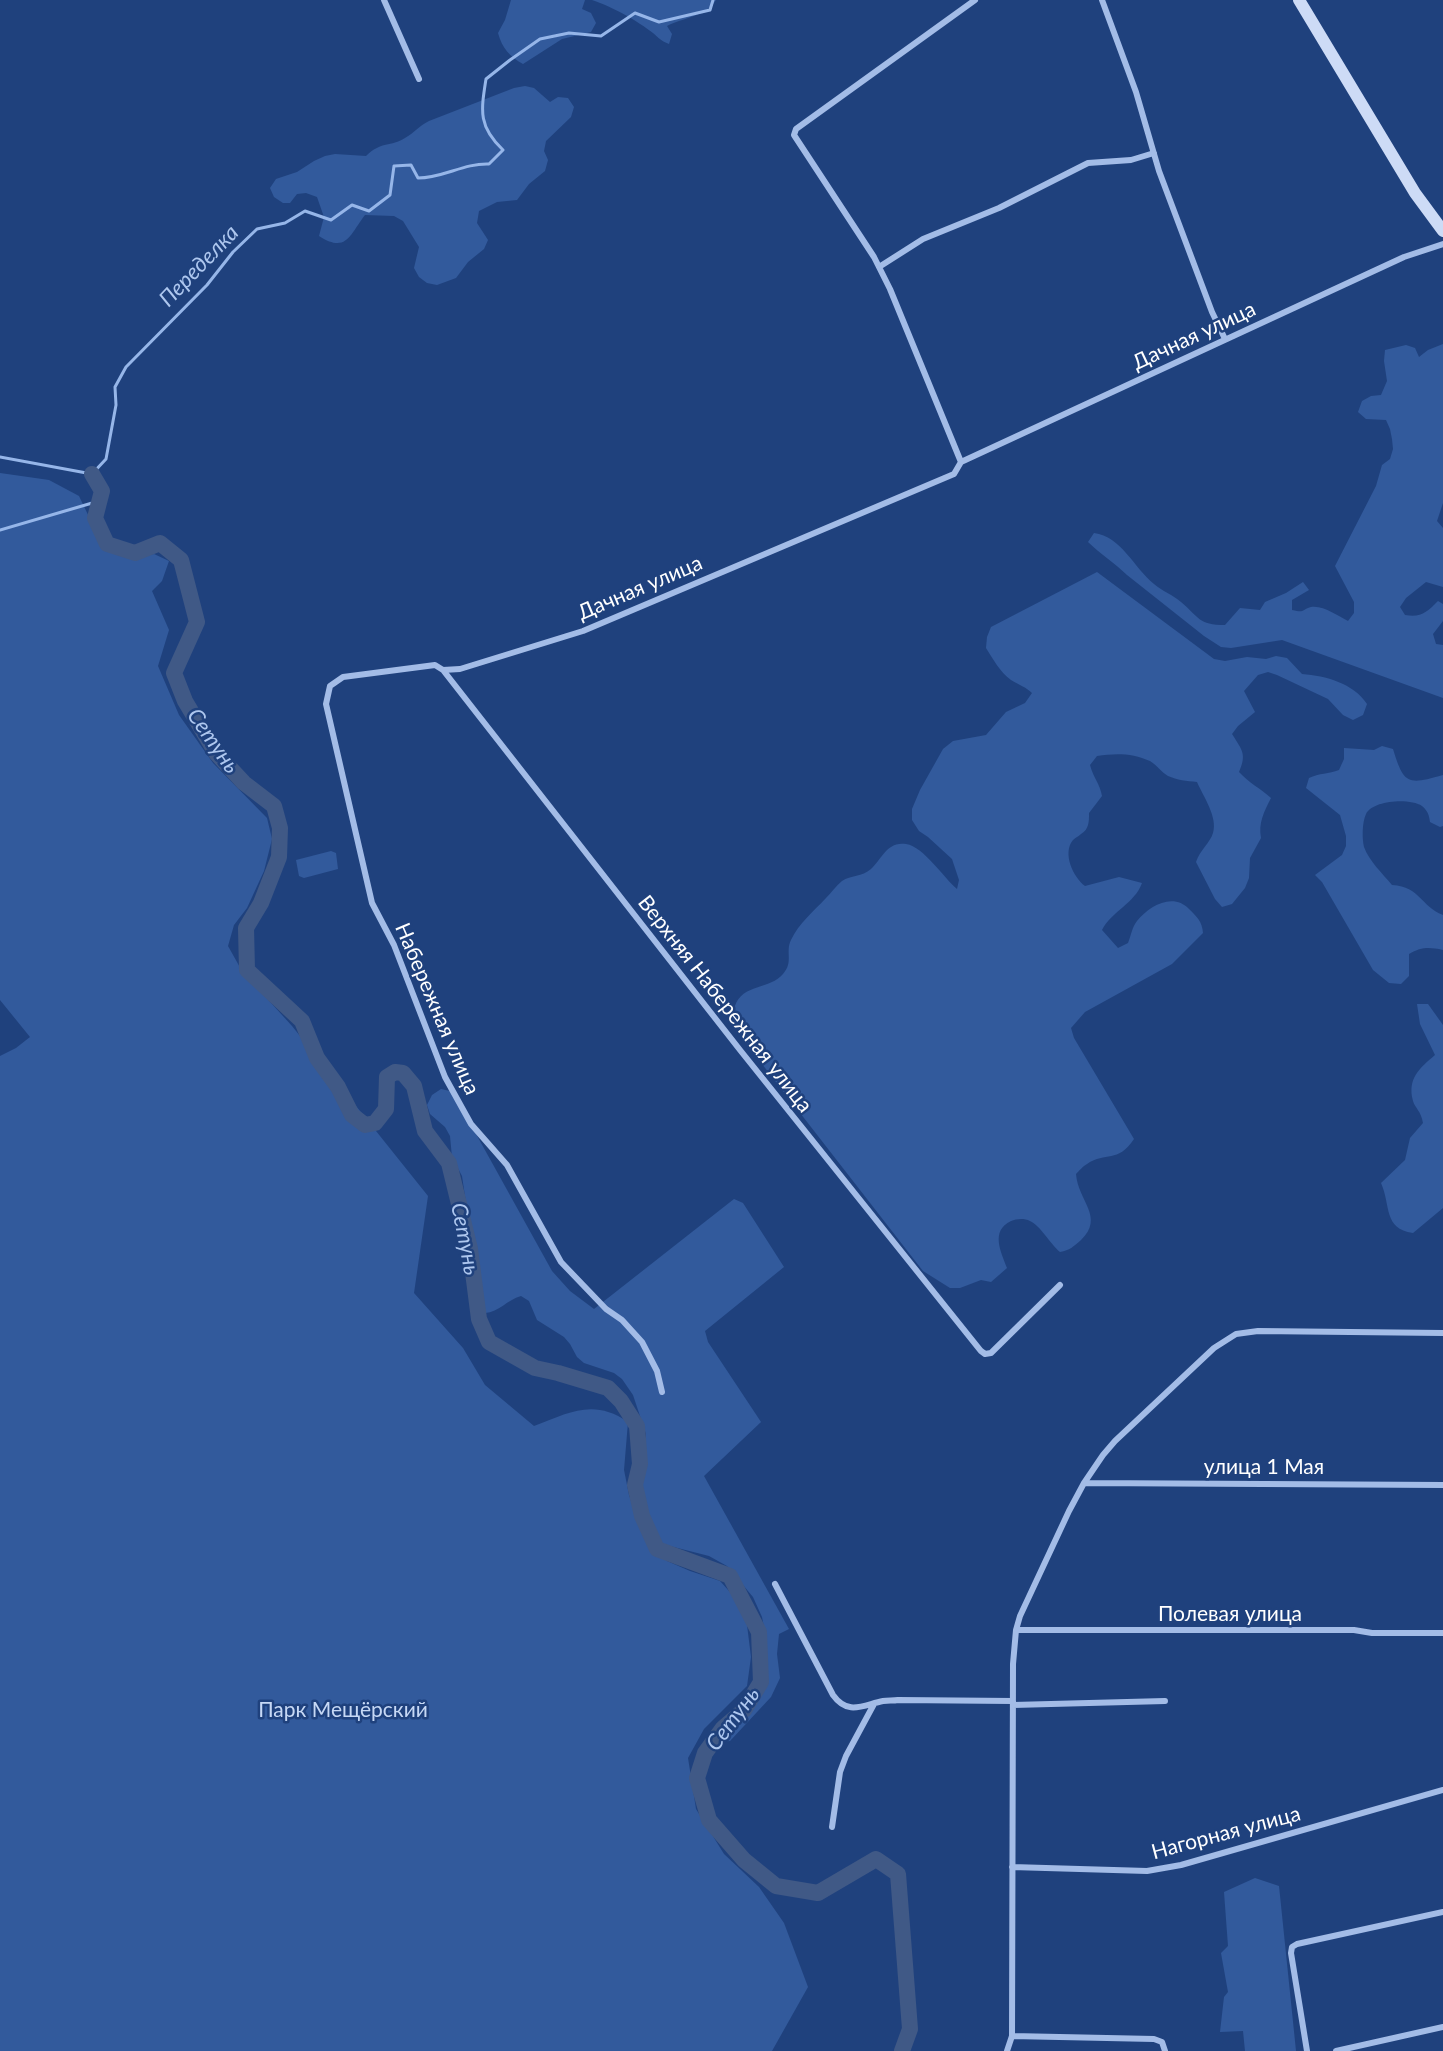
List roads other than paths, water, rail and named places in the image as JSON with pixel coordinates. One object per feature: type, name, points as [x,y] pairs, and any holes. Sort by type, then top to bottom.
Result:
[{"type":"main road","points":[[1299,0],[1415,193],[1443,231]]},
{"type":"street","points":[[384,0],[418,79]]},
{"type":"street","points":[[961,462],[879,267],[795,138],[795,132],[975,0]]},
{"type":"street","points":[[1102,0],[1136,92],[1154,153],[1212,312],[1225,339]]},
{"type":"street","points":[[879,267],[922,239],[999,208],[1088,164],[1131,160],[1154,153]]},
{"type":"street","name":"Дачная улица","points":[[330,687],[343,676],[435,665],[443,670],[460,669],[583,631],[954,474],[961,462],[1404,256],[1443,244]]},
{"type":"street","name":"Верхняя Набережная улица","points":[[443,670],[740,1050],[973,1342],[985,1354],[991,1353],[1060,1285]]},
{"type":"street","name":"Набережная улица","points":[[330,687],[326,704],[372,903],[394,945],[445,1077],[471,1124],[507,1165],[561,1262],[606,1309],[622,1320],[642,1342],[657,1371],[662,1392]]},
{"type":"street","points":[[1007,2051],[1012,2036],[1013,1664],[1016,1630],[1025,1605],[1084,1483],[1115,1441],[1214,1348],[1236,1334],[1258,1331],[1443,1333]]},
{"type":"street","name":"улица 1 Мая","points":[[1084,1483],[1443,1485]]},
{"type":"street","points":[[775,1584],[838,1702],[844,1706],[852,1708],[881,1701],[898,1700],[1013,1703],[1165,1701]]},
{"type":"street","name":"Полевая улица","points":[[1016,1630],[1354,1630],[1372,1633],[1443,1633]]},
{"type":"street","points":[[832,1827],[840,1772],[874,1704]]},
{"type":"street","name":"Нагорная улица","points":[[1012,1867],[1147,1871],[1169,1867],[1443,1790]]},
{"type":"street","points":[[1306,2051],[1292,1947],[1443,1912]]},
{"type":"street","points":[[1336,2051],[1443,2027]]},
{"type":"street","points":[[1012,2036],[1154,2039],[1162,2042],[1165,2051]]},
{"type":"waterway","name":"Переделка","points":[[0,457],[92,474],[106,459],[116,405],[115,387],[126,367],[207,285],[233,252],[257,229],[285,223],[305,211],[331,220],[352,205],[369,211],[390,195],[394,166],[411,165],[418,178],[489,164],[503,150],[489,133],[483,118],[486,79],[510,60],[540,39],[569,33],[601,36],[635,13],[659,22],[710,10],[713,0]]},
{"type":"waterway","name":"Сетунь","points":[[92,474],[102,491],[95,518],[107,544],[135,553],[160,543],[181,560],[197,622],[174,673],[185,701],[216,753],[244,783],[274,806],[280,828],[279,857],[261,903],[246,928],[247,970],[302,1021],[317,1058],[338,1087],[352,1115],[365,1125],[375,1123],[386,1109],[387,1077],[395,1072],[403,1073],[414,1086],[425,1131],[449,1163],[470,1249],[479,1319],[489,1342],[535,1368],[608,1388],[621,1401],[637,1426],[640,1464],[635,1485],[642,1516],[657,1549],[730,1576],[759,1632],[761,1682],[744,1710],[723,1728],[705,1753],[697,1778],[709,1820],[744,1860],[776,1886],[818,1893],[876,1859],[898,1874],[910,2029],[902,2051]]},
{"type":"waterway","points":[[0,530],[99,501]]},
{"type":"park label","name":"Парк Мещёрский","points":[[343,1710]]}]
